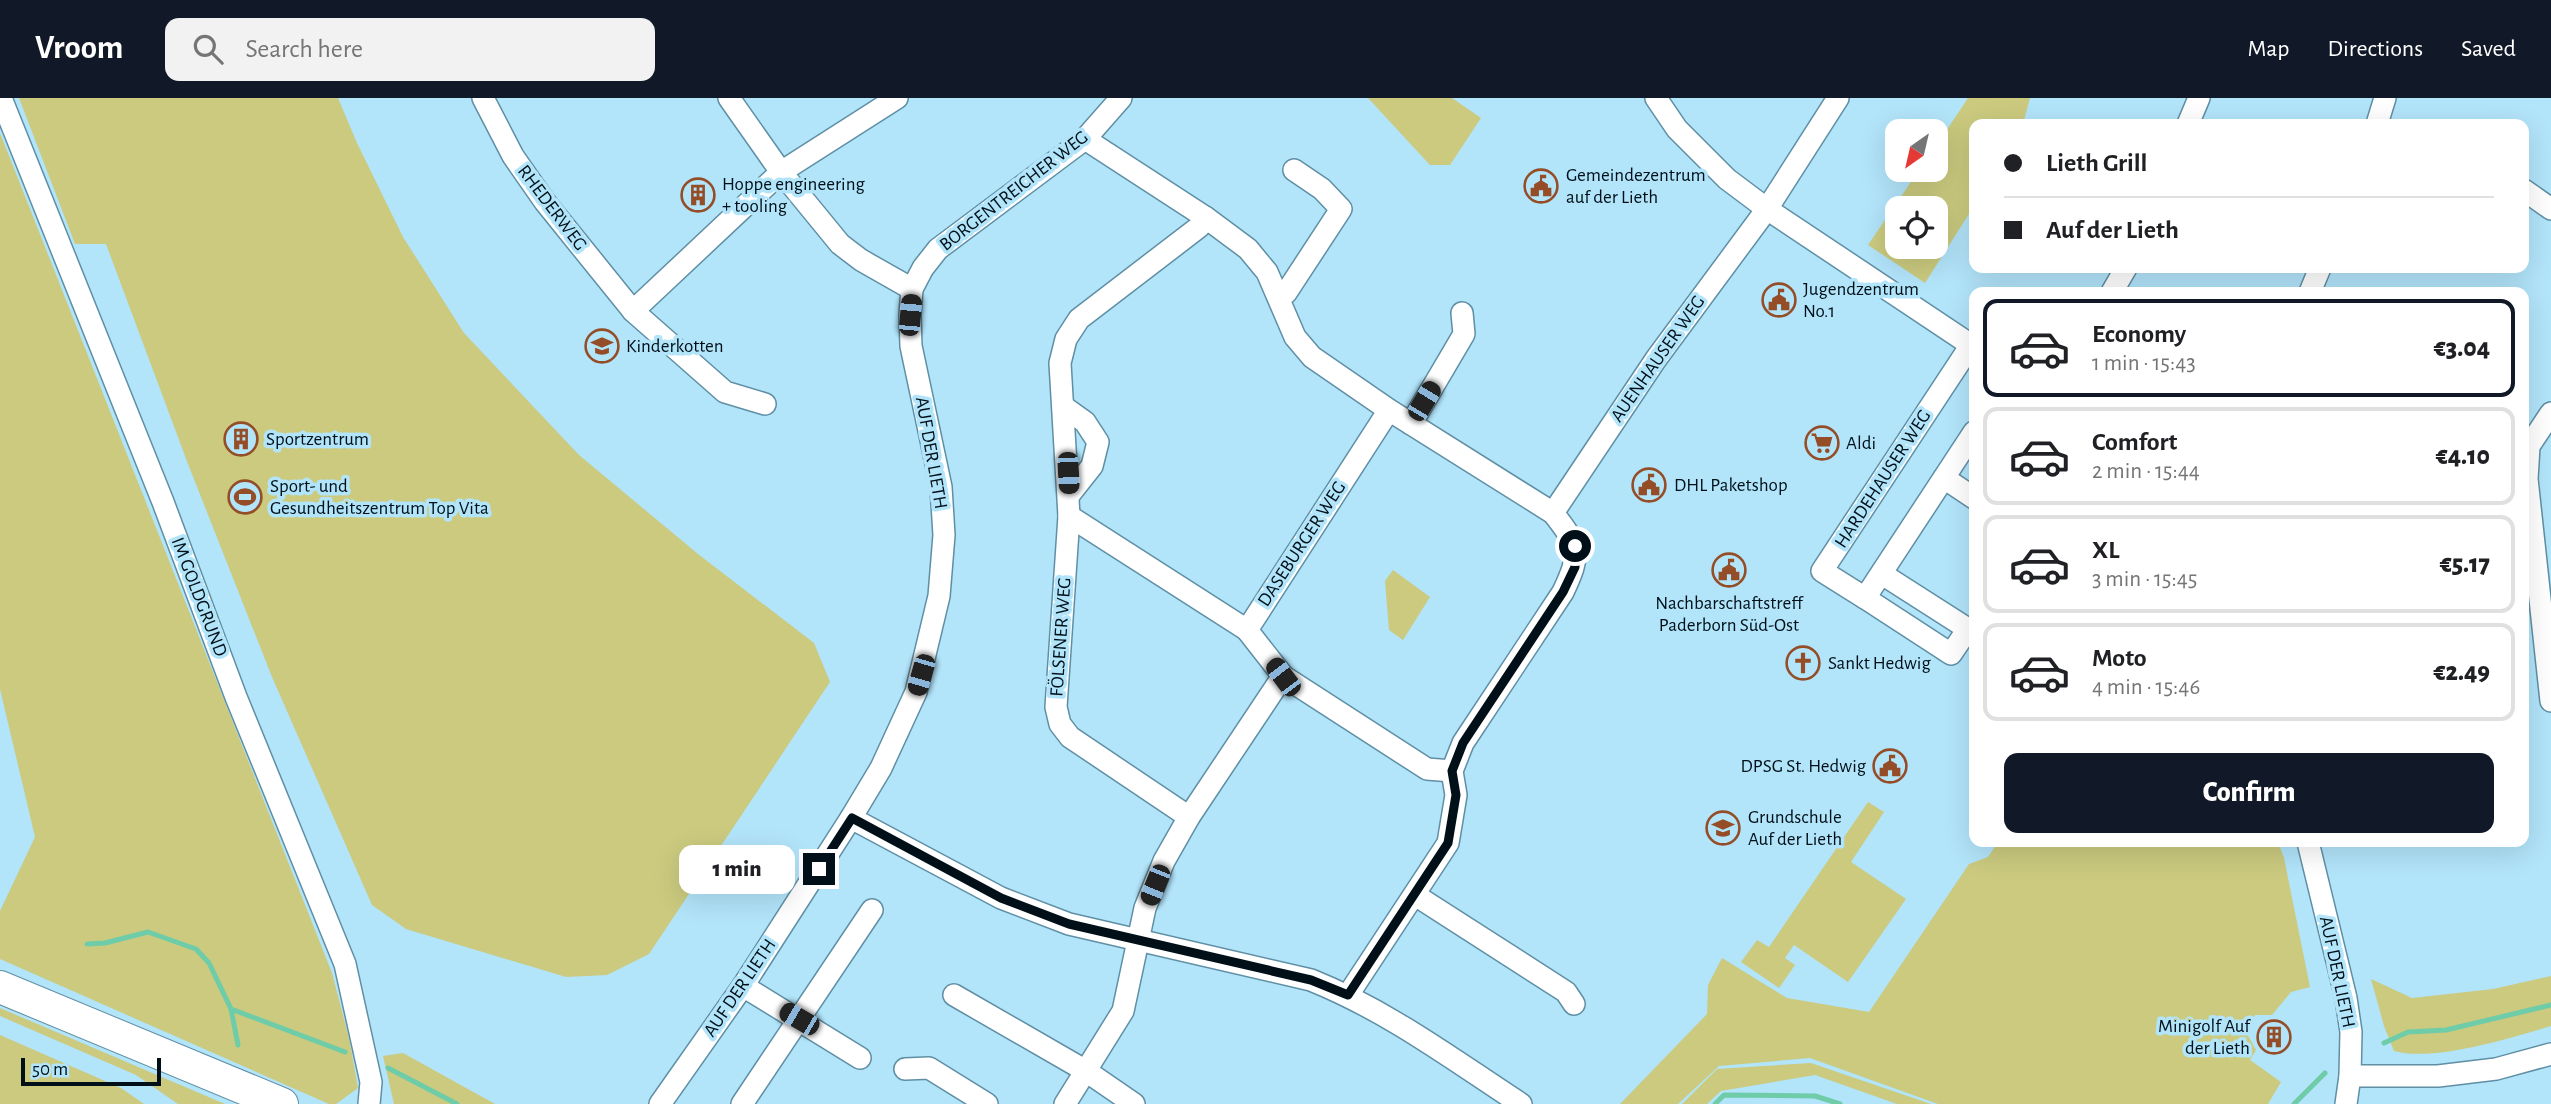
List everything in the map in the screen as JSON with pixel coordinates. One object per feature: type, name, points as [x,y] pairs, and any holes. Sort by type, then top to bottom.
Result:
[{"type":"main road","points":[[0,987],[282,1104]]},
{"type":"street","name":"IM GOLDGRUND","points":[[1,98],[163,502],[241,709],[345,964],[371,1082],[369,1104]]},
{"type":"street","name":"RHEDERWEG","points":[[483,98],[513,156],[545,202],[633,310],[725,391],[765,404]]},
{"type":"street","points":[[729,98],[781,172],[840,244],[861,260],[912,289]]},
{"type":"street","points":[[633,310],[781,172],[897,98]]},
{"type":"street","name":"BORGENTREICHER WEG","points":[[912,289],[923,268],[938,249],[1084,139],[1121,98]]},
{"type":"street","points":[[1656,98],[1677,129],[1727,179],[1767,209],[1969,344]]},
{"type":"street","name":"AUENHAUSER WEG","points":[[1553,513],[1656,359],[1767,209],[1838,98]]},
{"type":"street","points":[[2190,119],[2199,98]]},
{"type":"street","points":[[2379,119],[2385,98]]},
{"type":"street","points":[[1084,139],[1205,217],[1248,249],[1267,272],[1295,337],[1312,357],[1389,410],[1553,513],[1575,546],[1575,567],[1563,592],[1463,743],[1452,771],[1456,795],[1448,843],[1348,995]]},
{"type":"street","points":[[1278,296],[1286,293],[1341,209],[1322,189],[1294,170]]},
{"type":"street","points":[[2529,194],[2551,209]]},
{"type":"street","name":"FÖLSENER WEG","points":[[1189,817],[1070,737],[1060,724],[1056,707],[1069,506],[1060,363],[1066,339],[1079,319],[1199,227],[1205,217]]},
{"type":"street","name":"AUF DER LIETH","points":[[660,1104],[744,986],[852,818],[881,768],[916,692],[939,596],[944,535],[941,487],[911,346],[912,289]]},
{"type":"street","points":[[1411,424],[1464,334],[1462,313]]},
{"type":"street","name":"HARDEHAUSER WEG","points":[[1882,574],[1968,629],[1951,654],[1822,571],[1969,350]]},
{"type":"street","points":[[1064,407],[1085,422],[1098,442],[1092,466],[1069,506],[1247,630],[1283,677],[1427,769],[1452,771]]},
{"type":"street","name":"DASEBURGER WEG","points":[[1247,630],[1389,410]]},
{"type":"street","points":[[2529,446],[2551,412]]},
{"type":"street","points":[[1864,598],[1969,440]]},
{"type":"street","points":[[1944,478],[1969,495]]},
{"type":"street","points":[[2529,498],[2551,701]]},
{"type":"street","points":[[1065,1104],[1123,1012],[1136,941],[1145,908],[1164,861],[1189,817],[1283,677]]},
{"type":"street","points":[[852,818],[1001,898],[1069,924],[1311,980],[1348,995],[1412,1030],[1521,1104]]},
{"type":"street","name":"AUF DER LIETH","points":[[2309,847],[2346,998],[2351,1032],[2346,1104]]},
{"type":"street","points":[[1415,895],[1566,992],[1574,1004]]},
{"type":"street","points":[[742,1104],[872,910]]},
{"type":"street","points":[[744,986],[860,1058]]},
{"type":"street","points":[[954,995],[1086,1071],[1134,1104]]},
{"type":"street","points":[[2350,1076],[2438,1076],[2496,1069],[2551,1054]]},
{"type":"street","points":[[905,1069],[929,1068],[987,1104]]},
{"type":"shaded area","points":[[19,98],[338,98],[403,237],[464,333],[579,455],[698,554],[814,643],[830,682],[649,954],[607,975],[566,977],[406,929],[372,905],[272,677],[188,464],[106,244],[75,244]]},
{"type":"shaded area","points":[[1368,98],[1452,98],[1481,118],[1450,165],[1430,165]]},
{"type":"shaded area","points":[[1968,98],[2030,98],[2024,119],[1969,119],[1969,214],[1948,247],[1948,196],[1901,196],[1911,182],[1948,182],[1948,128]]},
{"type":"shaded area","points":[[0,133],[332,973],[349,1038],[358,1088],[336,1104],[329,1104],[0,959],[0,911],[35,837],[0,689]]},
{"type":"shaded area","points":[[1885,220],[1885,256],[1868,245]]},
{"type":"shaded area","points":[[1889,259],[1940,259],[1925,283]]},
{"type":"shaded area","points":[[1393,570],[1430,597],[1403,640],[1389,630],[1385,581]]},
{"type":"shaded area","points":[[1868,802],[1884,812],[1851,862],[1906,899],[1848,982],[1794,945],[1785,958],[1795,965],[1779,988],[1741,962],[1757,940],[1769,947]]},
{"type":"shaded area","points":[[1995,847],[2280,847],[2310,987],[2291,992],[2272,1015],[2255,1015],[2246,1032],[2256,1050],[2250,1060],[2281,1082],[2268,1104],[1938,1104],[1810,1058],[1719,1066],[1678,1104],[1620,1104],[1707,1014],[1708,985],[1722,958],[1787,998],[1869,1012],[1969,864],[1988,857]]},
{"type":"shaded area","points":[[2551,976],[2551,1026],[2472,1047],[2411,1054],[2394,1051],[2371,979],[2412,998],[2493,989]]},
{"type":"shaded area","points":[[0,1008],[225,1104],[178,1104],[136,1075],[0,1016]]},
{"type":"shaded area","points":[[0,1035],[121,1088],[144,1104],[0,1104]]},
{"type":"shaded area","points":[[403,1053],[495,1104],[394,1104],[383,1056]]},
{"type":"shaded area","points":[[1811,1063],[1931,1104],[1897,1104],[1815,1075],[1721,1091],[1707,1104],[1682,1104],[1717,1069]]},
{"type":"waterway","points":[[87,944],[105,943],[148,932],[196,949],[209,963],[231,1009],[238,1045]]},
{"type":"waterway","points":[[2384,1043],[2408,1032],[2446,1030],[2551,1005]]},
{"type":"waterway","points":[[231,1009],[345,1052]]},
{"type":"waterway","points":[[388,1068],[457,1104]]},
{"type":"waterway","points":[[2294,1104],[2325,1073]]},
{"type":"waterway","points":[[1715,1104],[1724,1095],[1815,1096],[1840,1104]]},
{"type":"place","name":"Gemeindezentrum auf der Lieth","points":[[1541,186]]},
{"type":"place","name":"Hoppe engineering + tooling","points":[[698,195]]},
{"type":"place","name":"Jugendzentrum No.1","points":[[1779,300]]},
{"type":"place","name":"Kinderkotten","points":[[602,346]]},
{"type":"place","name":"Sportzentrum","points":[[241,439]]},
{"type":"place","name":"Aldi","points":[[1822,443]]},
{"type":"place","name":"DHL Paketshop","points":[[1649,485]]},
{"type":"place","name":"Sport- und Gesundheitszentrum Top Vita","points":[[245,497]]},
{"type":"place","name":"Nachbarschaftstreff Paderborn Süd-Ost","points":[[1729,570]]},
{"type":"place","name":"Sankt Hedwig","points":[[1803,663]]},
{"type":"place","name":"DPSG St. Hedwig","points":[[1890,766]]},
{"type":"place","name":"Grundschule Auf der Lieth","points":[[1723,828]]},
{"type":"place","name":"Minigolf Auf der Lieth","points":[[2274,1037]]},
{"type":"route","points":[[819,869],[852,818],[1001,898],[1069,924],[1311,980],[1348,995],[1448,843],[1456,795],[1452,771],[1463,743],[1563,592],[1575,567],[1575,546]]}]
